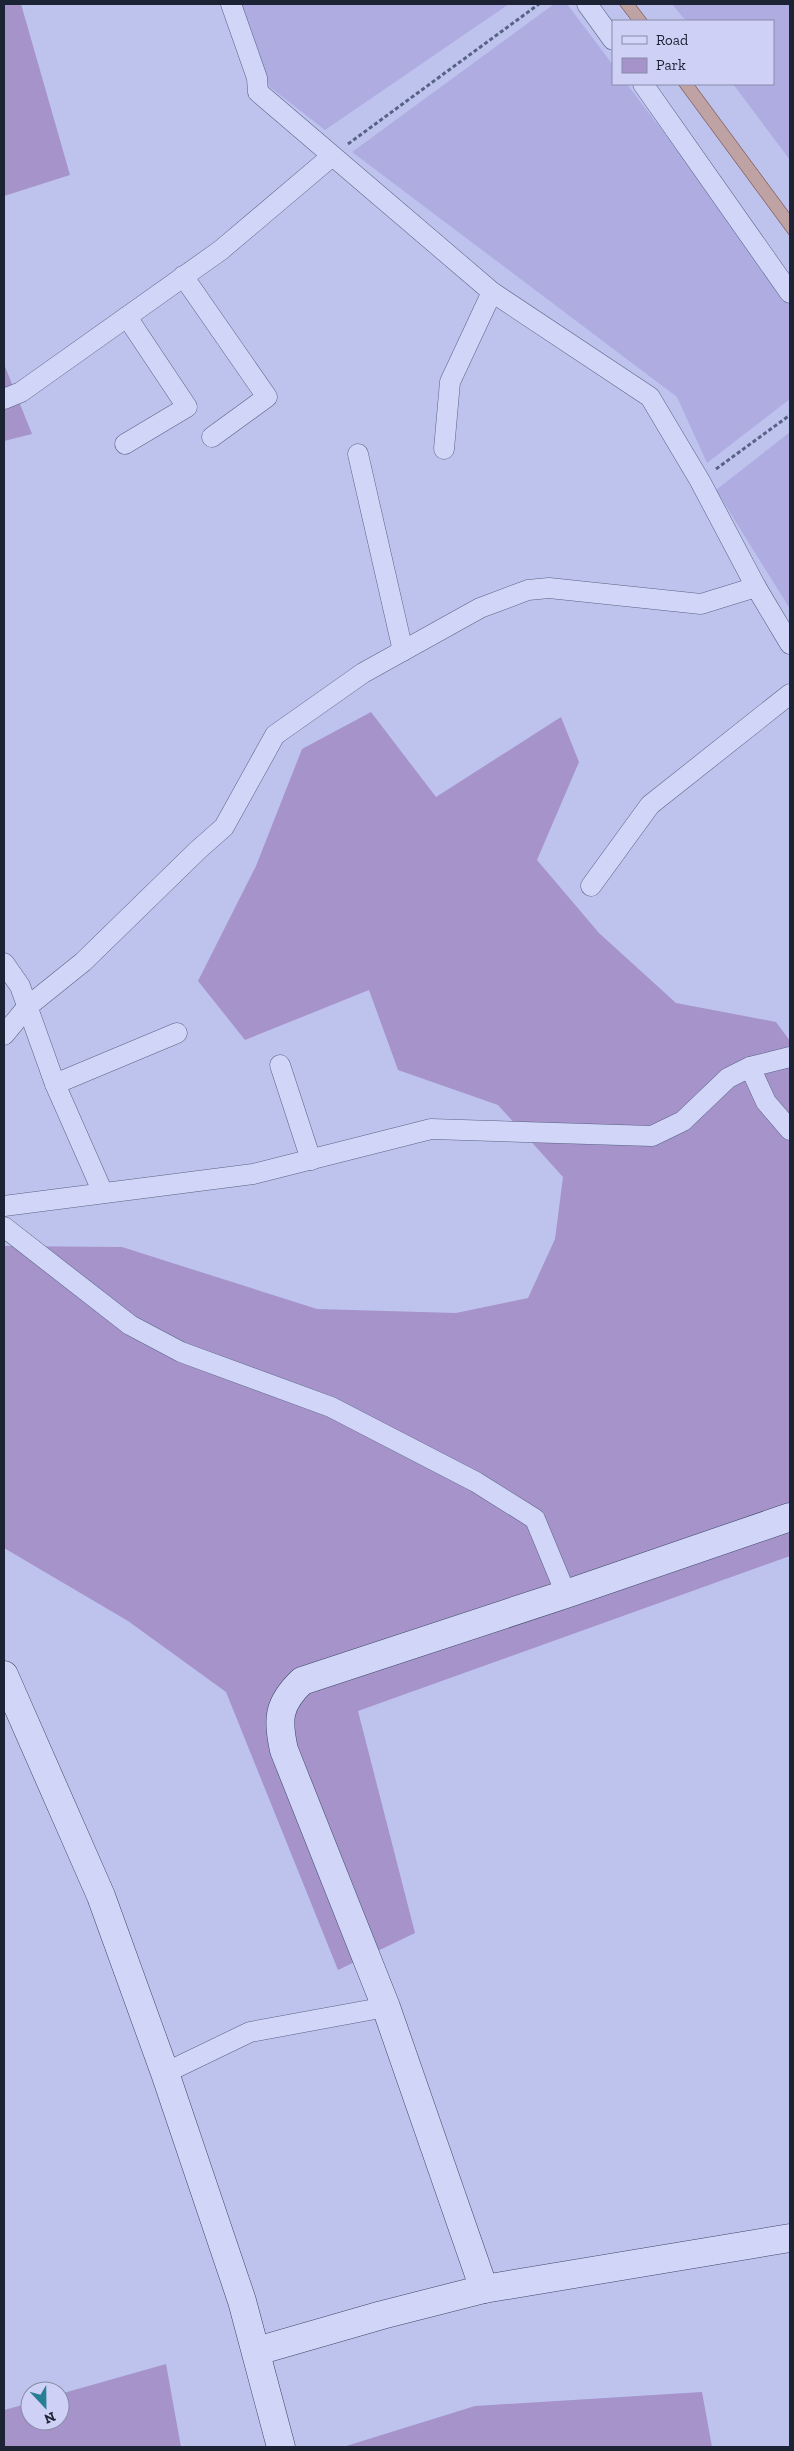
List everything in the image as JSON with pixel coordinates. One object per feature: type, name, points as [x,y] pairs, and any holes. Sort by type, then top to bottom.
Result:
[{"type":"street","points":[[231,4],[257,78],[258,92],[492,292],[650,397],[700,481],[756,587],[790,644]]},
{"type":"street","points":[[587,4],[612,39]]},
{"type":"street","points":[[644,85],[790,293]]},
{"type":"street","points":[[4,399],[21,392],[221,250],[332,156]]},
{"type":"street","points":[[183,276],[267,397],[212,437]]},
{"type":"street","points":[[444,449],[450,382],[492,292]]},
{"type":"street","points":[[125,444],[187,407],[127,317]]},
{"type":"street","points":[[358,454],[403,651]]},
{"type":"street","points":[[4,1035],[27,1007],[83,962],[198,850],[224,828],[275,735],[363,673],[480,608],[528,590],[549,588],[701,604],[756,587]]},
{"type":"street","points":[[591,886],[650,805],[790,694]]},
{"type":"street","points":[[4,963],[20,986],[55,1084],[103,1192]]},
{"type":"street","points":[[55,1084],[178,1033]]},
{"type":"street","points":[[4,1206],[253,1174],[432,1129],[652,1136],[683,1121],[728,1078],[750,1067],[790,1057]]},
{"type":"street","points":[[280,1065],[311,1160]]},
{"type":"street","points":[[750,1067],[766,1102],[790,1130]]},
{"type":"street","points":[[4,1227],[130,1325],[181,1352],[331,1407],[476,1482],[535,1518],[566,1594]]},
{"type":"street","points":[[484,2289],[386,2007],[284,1750],[278,1725],[287,1695],[302,1681],[566,1594],[790,1517]]},
{"type":"street","points":[[4,1675],[101,1896],[165,2073],[242,2301],[257,2351],[281,2447]]},
{"type":"street","points":[[165,2073],[250,2032],[386,2007]]},
{"type":"street","points":[[257,2351],[382,2315],[484,2289],[790,2238]]},
{"type":"path","points":[[332,156],[539,4]]},
{"type":"path","points":[[700,481],[790,415]]},
{"type":"shaded area","points":[[240,4],[509,4],[325,130],[266,84]]},
{"type":"shaded area","points":[[554,4],[567,4],[612,64],[612,85],[628,85],[790,299],[790,399],[707,463],[677,397],[352,152]]},
{"type":"shaded area","points":[[619,4],[635,4],[647,20],[631,20]]},
{"type":"shaded area","points":[[672,4],[790,4],[790,160],[734,85],[774,85],[774,20],[685,20]]},
{"type":"shaded area","points":[[679,85],[695,85],[790,214],[790,236]]},
{"type":"shaded area","points":[[790,432],[790,609],[716,490]]},
{"type":"green space","points":[[4,4],[21,4],[70,175],[4,196]]},
{"type":"green space","points":[[4,364],[32,434],[4,441]]},
{"type":"green space","points":[[371,712],[436,797],[561,717],[579,762],[537,860],[599,933],[676,1003],[776,1022],[790,1041],[790,1556],[358,1711],[415,1933],[338,1970],[226,1692],[128,1621],[4,1548],[4,1246],[122,1247],[317,1309],[456,1313],[528,1298],[555,1239],[563,1177],[498,1105],[398,1070],[369,990],[245,1040],[198,981],[256,866],[302,749]]},
{"type":"green space","points":[[166,2364],[181,2447],[4,2447],[4,2410],[20,2406],[20,2431],[70,2431],[70,2391]]},
{"type":"green space","points":[[702,2392],[712,2447],[343,2447],[475,2406]]}]
